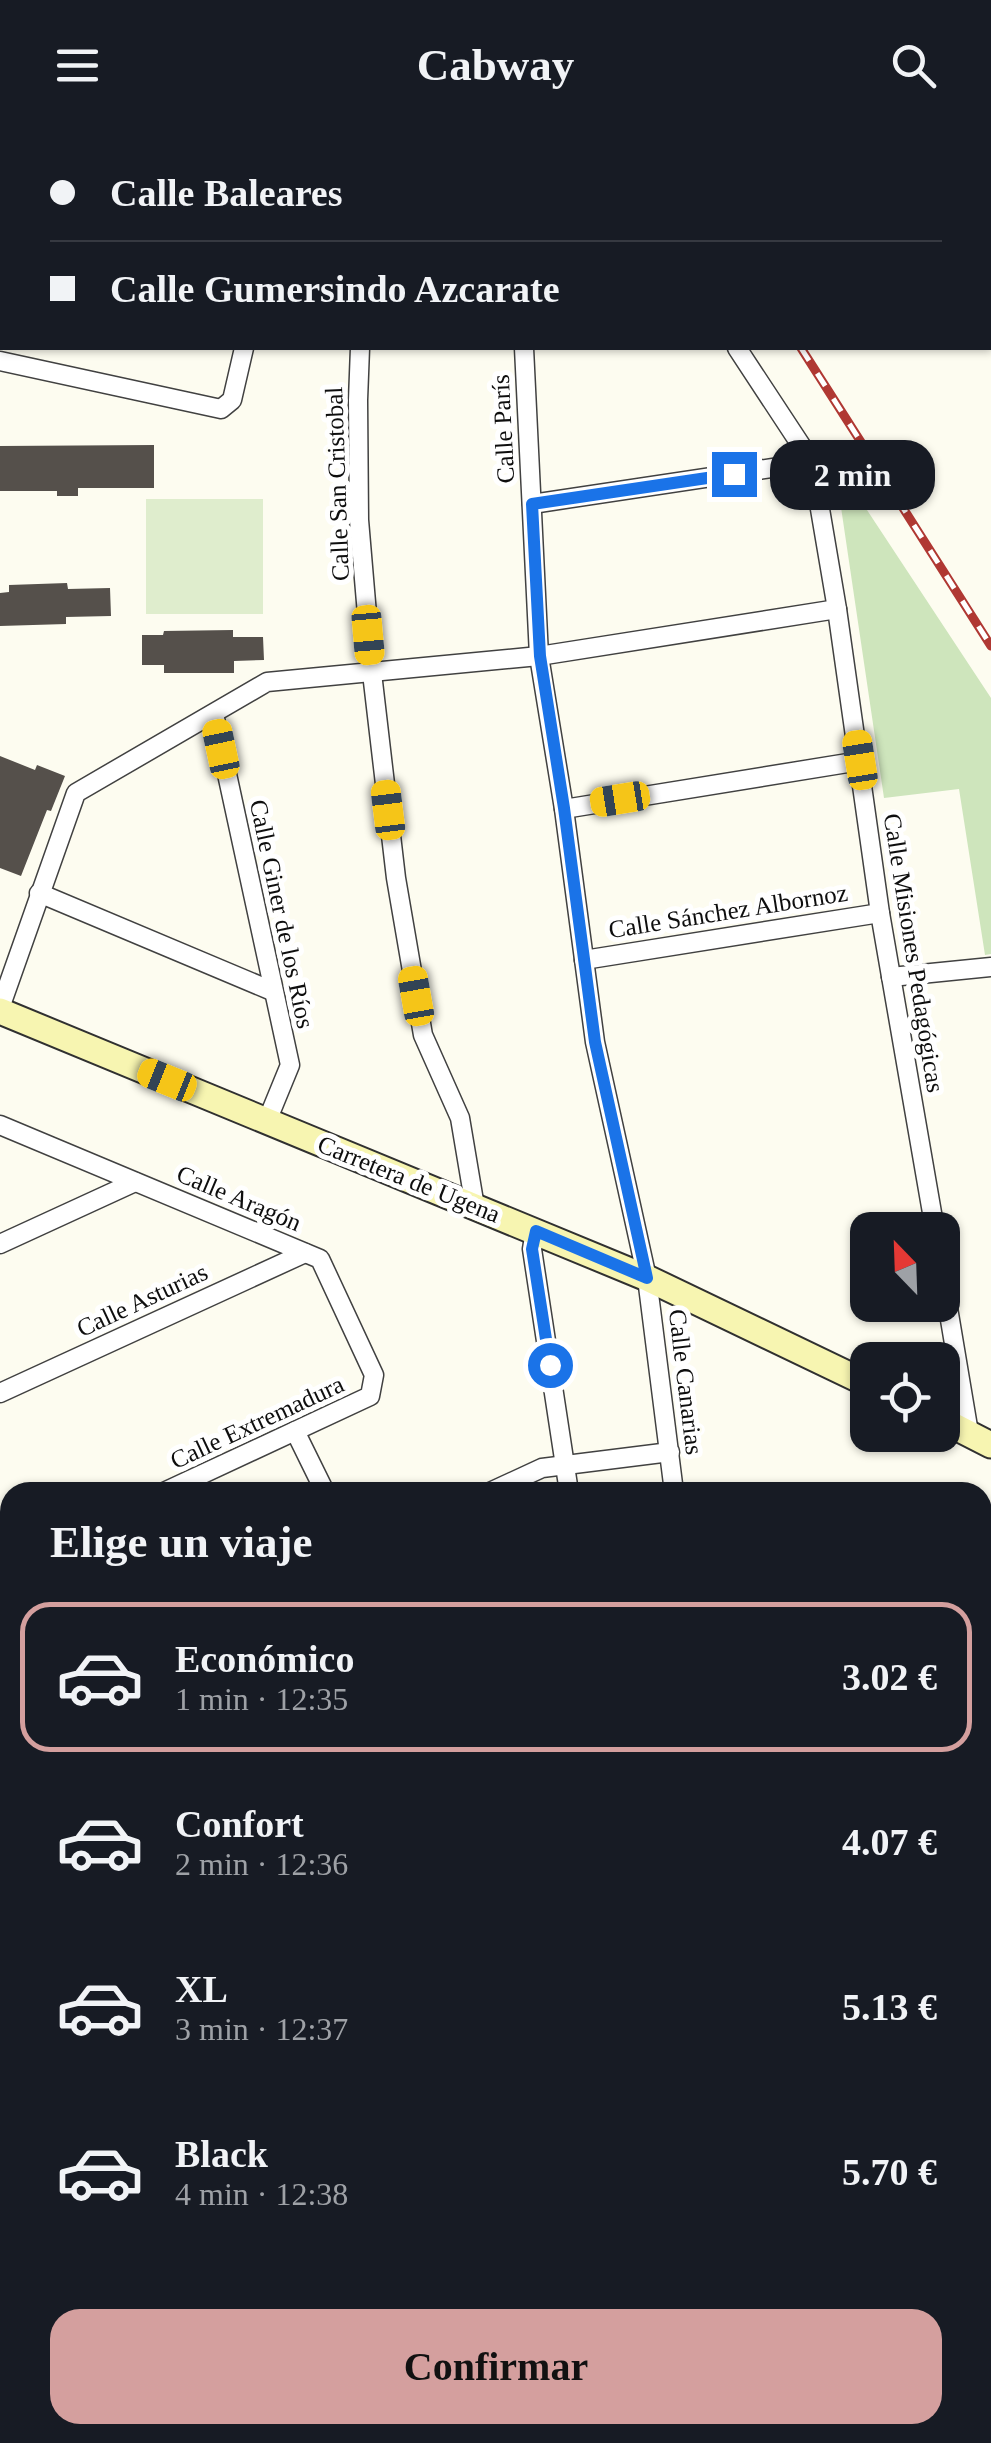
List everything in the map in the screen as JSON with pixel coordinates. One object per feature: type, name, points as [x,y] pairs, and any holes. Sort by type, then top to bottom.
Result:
[{"type":"main road","name":"Carretera de Ugena","points":[[0,1010],[647,1278],[850,1375]]},
{"type":"main road","points":[[960,1429],[985,1442]]},
{"type":"street","points":[[0,362],[221,408],[232,400],[244,350]]},
{"type":"street","name":"Calle San Cristobal","points":[[360,350],[359,520],[396,878],[423,1034],[460,1118],[475,1206]]},
{"type":"street","name":"Calle París","points":[[529,350],[540,656],[595,1042],[647,1278]]},
{"type":"street","name":"Calle Misiones Pedagógicas","points":[[738,350],[812,462],[890,977],[932,1212]]},
{"type":"street","points":[[532,504],[812,462]]},
{"type":"street","points":[[0,1010],[76,793],[267,682],[540,656],[837,609]]},
{"type":"street","name":"Calle Giner de los Ríos","points":[[214,714],[290,1066],[268,1120]]},
{"type":"street","points":[[564,808],[860,760]]},
{"type":"street","points":[[40,893],[272,991]]},
{"type":"street","name":"Calle Sánchez Albornoz","points":[[584,960],[880,913]]},
{"type":"street","points":[[890,977],[991,967]]},
{"type":"street","name":"Calle Aragón","points":[[0,1125],[320,1259],[374,1375],[370,1396]]},
{"type":"street","points":[[0,1244],[136,1182]]},
{"type":"street","points":[[536,1231],[532,1249],[568,1482]]},
{"type":"street","name":"Calle Asturias","points":[[0,1393],[305,1253]]},
{"type":"street","name":"Calle Canarias","points":[[647,1278],[673,1482]]},
{"type":"street","points":[[955,1322],[985,1442]]},
{"type":"street","name":"Calle Extremadura","points":[[185,1482],[370,1396]]},
{"type":"street","points":[[295,1431],[320,1482]]},
{"type":"street","points":[[512,1482],[542,1468],[670,1452]]},
{"type":"green space","points":[[834,460],[991,698],[991,954],[985,955],[959,789],[884,798]]},
{"type":"green space","points":[[146,499],[263,499],[263,614],[146,614]]},
{"type":"building","points":[[154,445],[154,488],[78,488],[78,496],[57,496],[57,491],[0,491],[0,446]]},
{"type":"building","points":[[67,583],[68,589],[110,588],[111,616],[66,617],[66,624],[0,626],[0,593],[9,592],[9,585]]},
{"type":"building","points":[[233,630],[233,637],[263,637],[264,660],[234,661],[234,673],[164,673],[164,665],[142,665],[142,635]]},
{"type":"building","points":[[0,756],[35,770],[37,765],[65,776],[21,876],[0,868]]},
{"type":"railway","points":[[802,350],[991,646]]},
{"type":"route","points":[[550,1365],[532,1249],[536,1231],[647,1278],[595,1042],[540,656],[532,504],[734,474]]}]
